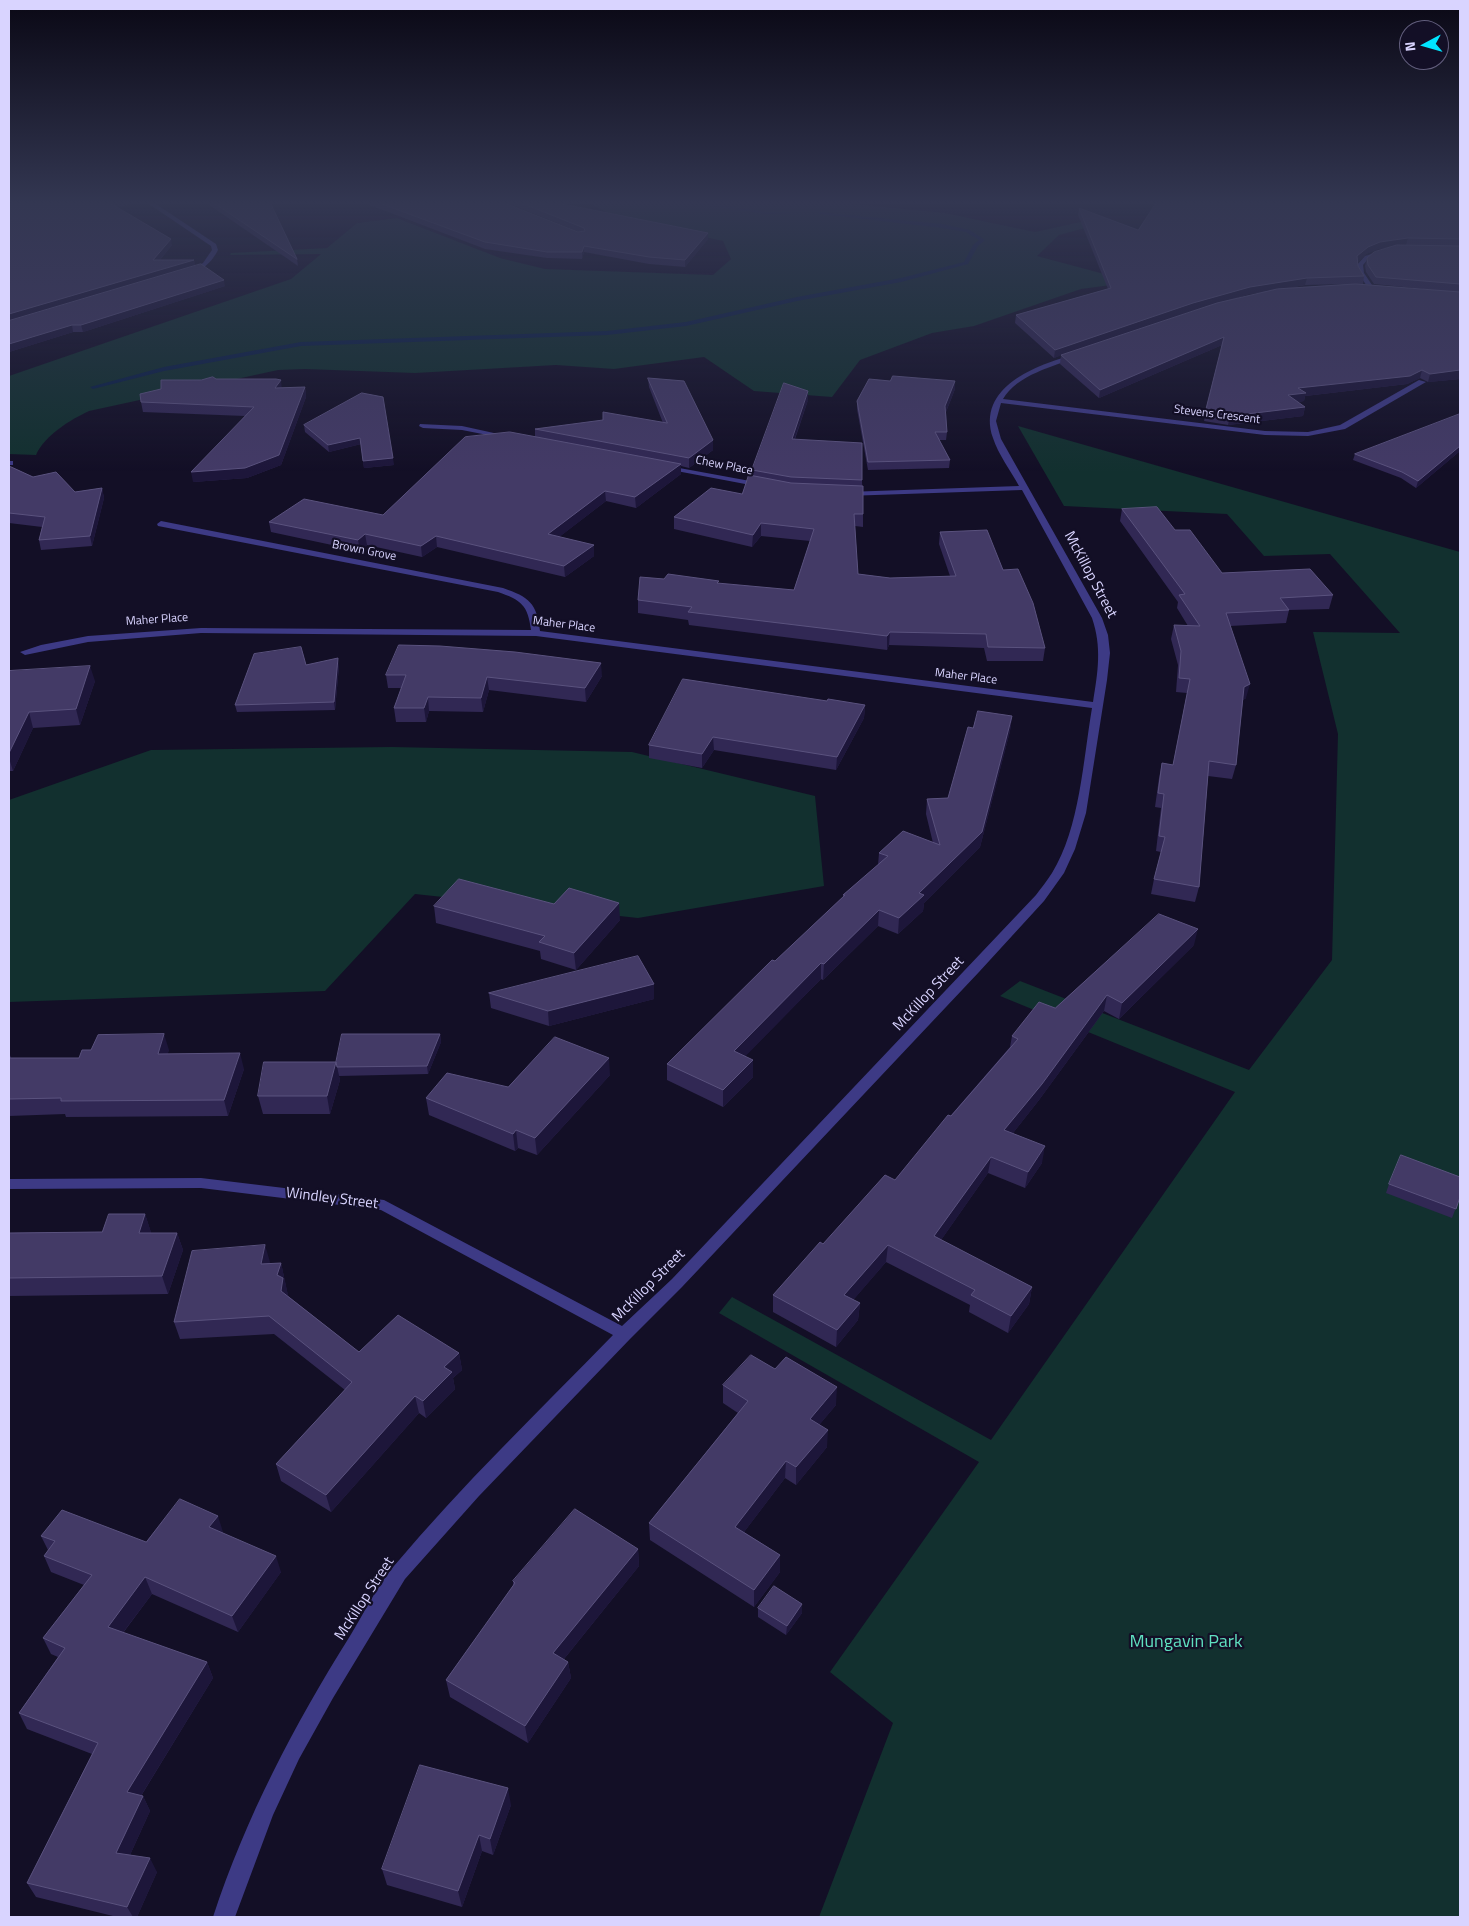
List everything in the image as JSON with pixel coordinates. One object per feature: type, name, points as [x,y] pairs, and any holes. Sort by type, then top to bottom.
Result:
[{"type":"street","points":[[997,400],[1017,380],[1034,371],[1091,350]]},
{"type":"street","name":"Stevens Crescent","points":[[997,400],[1265,433],[1308,434],[1342,427],[1422,382]]},
{"type":"street","name":"McKillop Street","points":[[224,1917],[264,1811],[292,1752],[326,1691],[399,1573],[473,1491],[624,1334],[677,1283],[1040,898],[1058,873],[1069,849],[1080,812],[1105,653],[1103,635],[1097,618],[993,431],[992,411],[997,400]]},
{"type":"street","points":[[423,426],[462,428],[520,439]]},
{"type":"street","name":"Chew Place","points":[[655,465],[772,487]]},
{"type":"street","points":[[834,494],[1023,488]]},
{"type":"street","name":"Brown Grove","points":[[161,524],[500,590],[522,597],[530,605],[534,615],[536,633]]},
{"type":"street","name":"Maher Place","points":[[25,652],[50,644],[99,637],[235,629],[466,635],[536,633],[1098,706]]},
{"type":"street","name":"Windley Street","points":[[9,1184],[201,1184],[384,1205],[624,1334]]},
{"type":"green space","points":[[254,292],[1073,292],[974,326],[932,333],[860,360],[832,397],[754,391],[704,357],[614,369],[556,365],[415,373],[305,369],[278,370],[89,411],[66,424],[52,435],[45,441],[36,455],[9,454],[9,376]]},
{"type":"green space","name":"Mungavin Park","points":[[1018,426],[1460,552],[1460,1917],[819,1917],[893,1723],[830,1672],[979,1462],[719,1313],[732,1297],[991,1440],[1235,1092],[1000,996],[1020,981],[1249,1070],[1332,960],[1338,734],[1313,632],[1400,633],[1330,554],[1264,556],[1227,514],[1064,506]]},
{"type":"green space","points":[[392,747],[632,752],[815,796],[824,886],[638,918],[415,894],[325,991],[9,1002],[9,800],[151,750]]},
{"type":"building","points":[[9,292],[85,292],[9,314]]},
{"type":"building","points":[[107,292],[186,292],[81,325],[72,325],[9,344],[9,321]]},
{"type":"building","points":[[1097,292],[1233,292],[1193,303],[1055,350],[1016,315]]},
{"type":"building","points":[[1265,292],[1460,292],[1460,370],[1430,374],[1422,370],[1410,376],[1298,388],[1306,393],[1288,395],[1305,407],[1230,416],[1205,413],[1224,337],[1100,390],[1061,355],[1217,303]]},
{"type":"building","points":[[893,376],[955,381],[945,406],[947,432],[935,432],[950,460],[868,462],[857,401],[869,379],[890,381]]},
{"type":"building","points":[[213,377],[216,379],[276,379],[281,380],[275,388],[305,387],[279,455],[245,468],[191,472],[254,407],[141,402],[140,394],[161,389],[161,380],[201,380]]},
{"type":"building","points":[[648,378],[684,381],[713,440],[689,458],[535,429],[603,420],[603,412],[667,423]]},
{"type":"building","points":[[784,383],[808,391],[792,439],[862,443],[862,480],[791,477],[752,470]]},
{"type":"building","points":[[362,393],[383,397],[393,458],[363,461],[360,438],[328,445],[304,425]]},
{"type":"building","points":[[1460,414],[1460,446],[1418,481],[1402,472],[1355,454]]},
{"type":"building","points":[[510,432],[681,464],[635,497],[605,491],[548,534],[594,545],[564,566],[436,536],[421,546],[365,534],[358,540],[269,522],[304,499],[383,515],[465,437]]},
{"type":"building","points":[[9,466],[33,477],[56,472],[75,492],[102,488],[90,536],[39,540],[45,517],[9,513]]},
{"type":"building","points":[[749,475],[791,483],[863,486],[863,514],[854,514],[858,574],[890,578],[956,576],[940,532],[987,530],[1003,570],[1018,569],[1033,603],[1045,648],[988,647],[986,634],[890,632],[887,636],[688,612],[692,607],[638,600],[640,577],[664,579],[668,574],[719,581],[717,583],[794,590],[814,529],[761,523],[753,535],[674,517],[711,488],[742,494]]},
{"type":"building","points":[[1157,507],[1175,530],[1190,530],[1222,573],[1310,569],[1333,595],[1280,598],[1289,610],[1226,613],[1250,684],[1244,687],[1236,765],[1209,761],[1199,887],[1154,879],[1165,837],[1159,836],[1164,794],[1158,793],[1162,763],[1173,765],[1190,679],[1179,678],[1181,651],[1174,625],[1200,626],[1179,595],[1185,594],[1122,509]]},
{"type":"building","points":[[399,645],[515,652],[601,663],[585,688],[487,677],[481,698],[428,697],[424,708],[394,708],[406,675],[386,675]]},
{"type":"building","points":[[301,647],[306,665],[338,658],[334,702],[235,705],[254,654]]},
{"type":"building","points":[[90,666],[76,709],[29,712],[9,753],[9,671]]},
{"type":"building","points":[[683,679],[865,705],[837,757],[713,737],[702,754],[649,745]]},
{"type":"building","points":[[978,711],[1012,716],[982,832],[919,893],[924,895],[899,918],[879,910],[824,964],[821,963],[734,1051],[753,1060],[723,1090],[667,1064],[772,960],[775,961],[845,895],[843,895],[888,856],[879,853],[903,831],[940,845],[927,799],[948,798],[968,727],[973,728]]},
{"type":"building","points":[[459,879],[554,904],[569,888],[619,903],[574,953],[539,942],[545,936],[434,906]]},
{"type":"building","points":[[1159,914],[1198,929],[1122,1003],[1107,995],[1042,1084],[1004,1130],[1045,1146],[1028,1172],[991,1157],[934,1236],[1032,1287],[1011,1316],[971,1295],[975,1290],[888,1245],[844,1295],[860,1303],[837,1330],[773,1295],[820,1242],[823,1244],[885,1175],[895,1180],[948,1115],[951,1116],[1018,1039],[1012,1036],[1039,1002],[1055,1008]]},
{"type":"building","points":[[638,956],[654,984],[548,1011],[489,993]]},
{"type":"building","points":[[164,1034],[158,1054],[240,1053],[224,1100],[61,1101],[61,1098],[9,1099],[9,1058],[79,1058],[82,1050],[91,1050],[98,1035]]},
{"type":"building","points":[[342,1034],[440,1034],[427,1066],[337,1067],[336,1062]]},
{"type":"building","points":[[555,1037],[609,1058],[535,1138],[516,1130],[513,1134],[426,1098],[447,1073],[508,1087]]},
{"type":"building","points":[[264,1062],[336,1062],[327,1096],[258,1096]]},
{"type":"building","points":[[1401,1155],[1460,1177],[1460,1197],[1456,1209],[1389,1184]]},
{"type":"building","points":[[109,1214],[145,1214],[139,1233],[177,1233],[162,1276],[9,1278],[9,1233],[102,1232]]},
{"type":"building","points":[[265,1245],[261,1264],[281,1263],[277,1275],[283,1278],[281,1291],[359,1352],[398,1315],[459,1353],[444,1367],[452,1372],[423,1401],[415,1396],[326,1495],[276,1464],[352,1382],[269,1316],[174,1322],[192,1251]]},
{"type":"building","points":[[751,1355],[775,1369],[786,1357],[837,1387],[810,1419],[828,1430],[796,1467],[786,1461],[735,1527],[780,1555],[754,1590],[649,1523],[748,1401],[723,1385]]},
{"type":"building","points":[[180,1499],[218,1516],[209,1527],[276,1556],[232,1616],[145,1577],[108,1627],[207,1662],[127,1792],[143,1796],[116,1853],[150,1858],[127,1907],[27,1883],[98,1743],[19,1713],[65,1648],[43,1638],[92,1575],[44,1556],[55,1541],[41,1536],[62,1510],[146,1542]]},
{"type":"building","points":[[575,1509],[638,1549],[553,1653],[568,1662],[525,1726],[446,1680],[515,1583],[513,1581]]},
{"type":"building","points":[[774,1586],[802,1604],[787,1626],[758,1608]]},
{"type":"building","points":[[420,1765],[508,1788],[490,1839],[479,1835],[458,1891],[382,1869]]},
{"type":"waterway","points":[[93,387],[164,369],[301,344],[607,333],[686,324],[836,292]]}]
